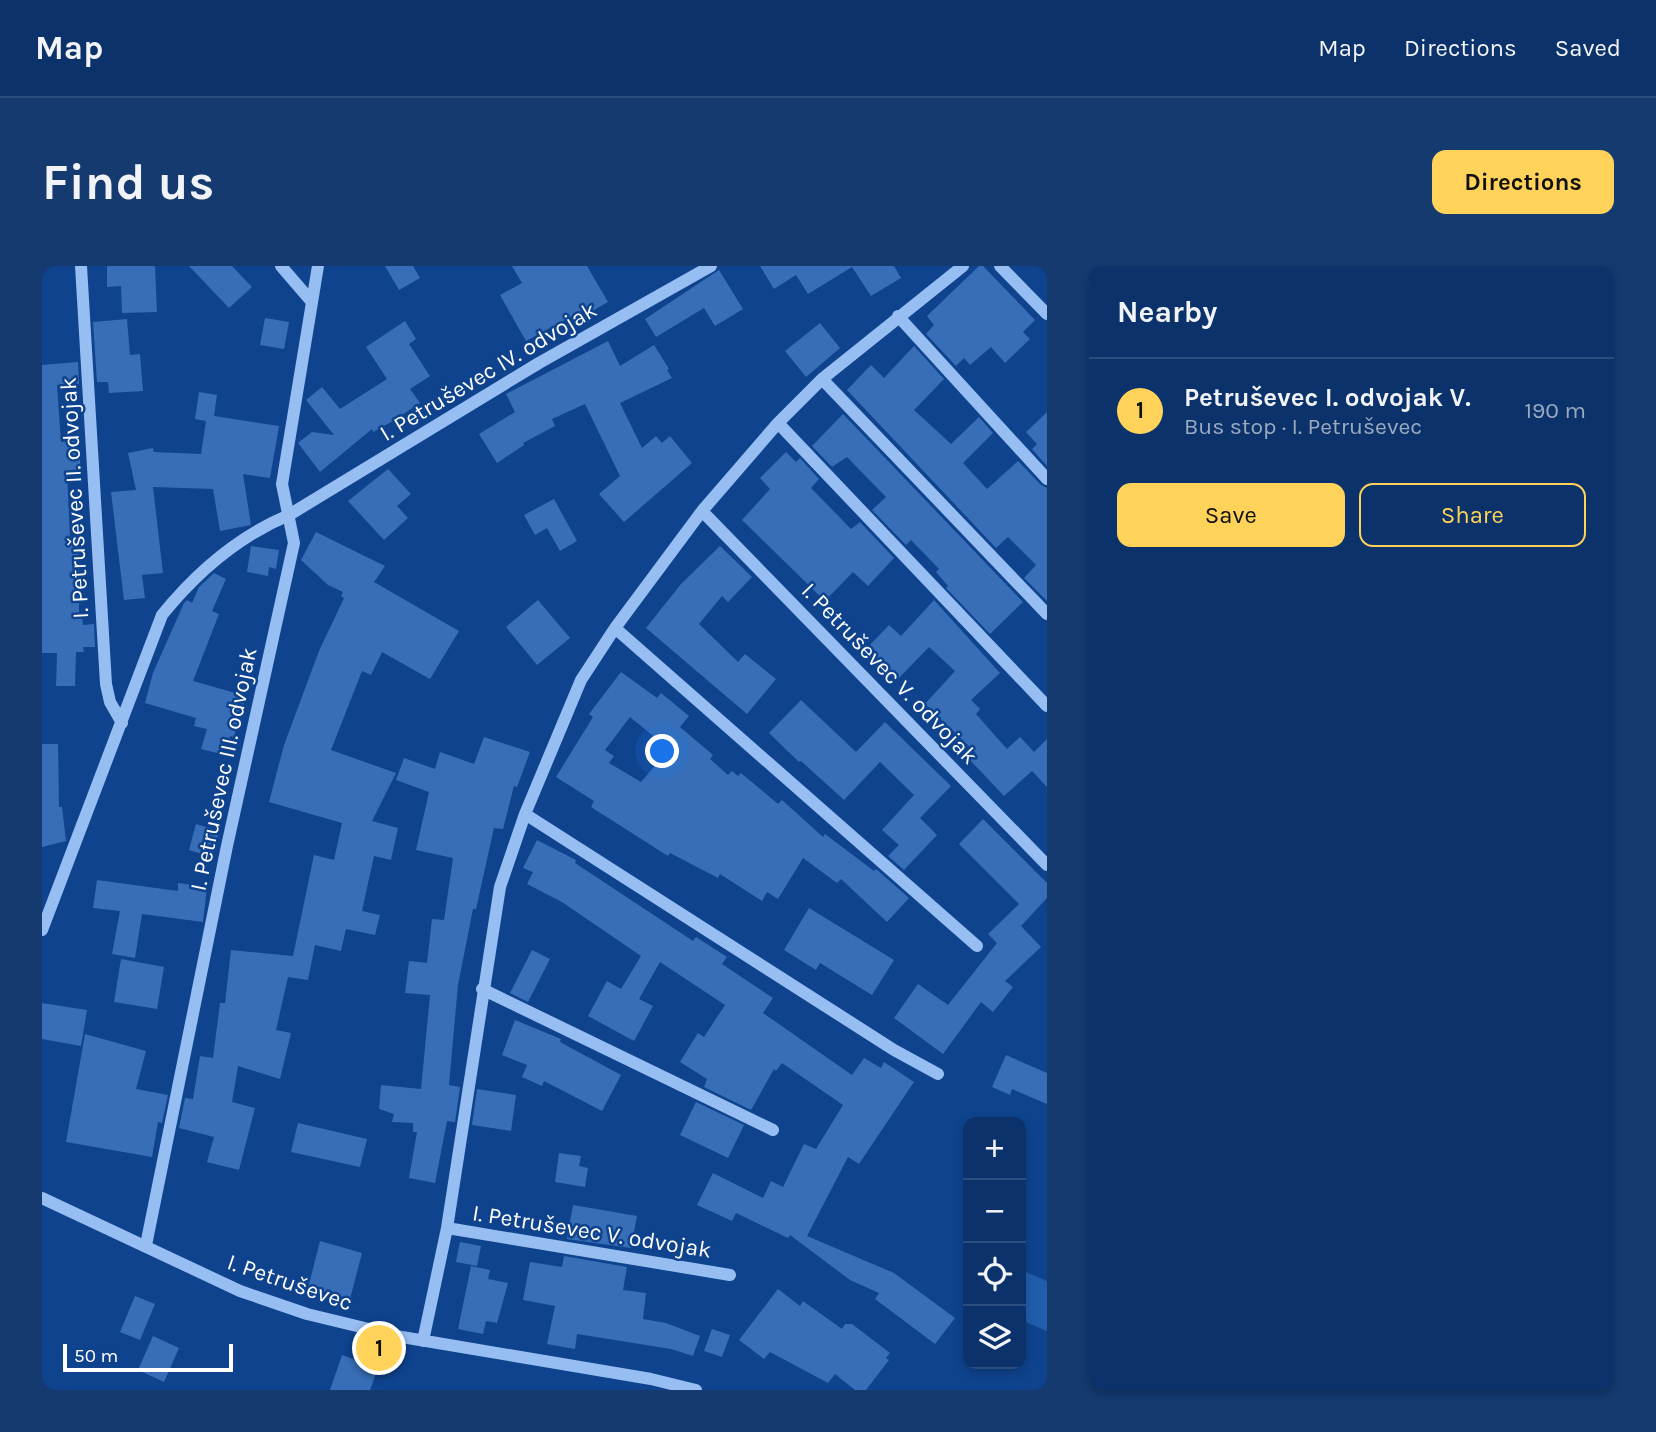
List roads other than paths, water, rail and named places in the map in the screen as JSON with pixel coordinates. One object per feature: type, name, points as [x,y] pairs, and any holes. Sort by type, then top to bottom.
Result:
[{"type":"street","name":"I. Petruševec II. odvojak","points":[[81,266],[106,684],[110,702],[122,723]]},
{"type":"street","points":[[281,266],[312,302]]},
{"type":"street","name":"I. Petruševec III. odvojak","points":[[146,1245],[227,846],[294,543],[283,500],[284,461],[318,266]]},
{"type":"street","name":"I. Petruševec IV. odvojak","points":[[289,515],[539,363],[711,266]]},
{"type":"street","name":"I. Petruševec V. odvojak","points":[[423,1341],[447,1228],[482,989],[500,887],[525,814],[581,680],[615,628],[702,511],[778,423],[822,379],[963,266]]},
{"type":"street","points":[[1000,266],[1047,314]]},
{"type":"street","points":[[898,316],[1047,479]]},
{"type":"street","points":[[822,379],[1047,614]]},
{"type":"street","points":[[778,423],[1047,706]]},
{"type":"street","name":"I. Petruševec V. odvojak","points":[[702,511],[1047,865]]},
{"type":"street","points":[[42,930],[162,615],[190,581],[258,530],[289,515]]},
{"type":"street","points":[[615,628],[977,946]]},
{"type":"street","points":[[525,814],[894,1050],[937,1074]]},
{"type":"street","points":[[482,989],[773,1130]]},
{"type":"street","name":"I. Petruševec","points":[[42,1198],[240,1291],[307,1314],[367,1331],[661,1386],[696,1390]]},
{"type":"street","name":"I. Petruševec V. odvojak","points":[[447,1228],[730,1275]]},
{"type":"place","name":"Petruševec I. odvojak V.","points":[[379,1348]]}]
